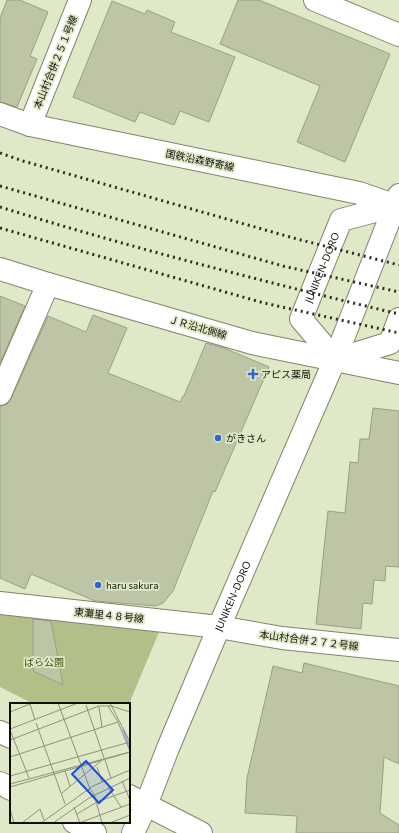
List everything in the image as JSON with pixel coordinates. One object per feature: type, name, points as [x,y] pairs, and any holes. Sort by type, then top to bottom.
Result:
[{"type":"street","name":"本山村合併２５１号線","points":[[30,125],[80,0]]},
{"type":"street","points":[[315,0],[399,35]]},
{"type":"street","name":"国鉄沿森野寄線","points":[[0,114],[30,125],[359,193],[398,205]]},
{"type":"street","points":[[335,359],[398,205]]},
{"type":"street","name":"JUNIKEN-DORO","points":[[133,833],[138,801],[168,748],[335,359],[301,319],[341,220],[398,205]]},
{"type":"street","name":"ＪＲ沿北側線","points":[[0,269],[252,343],[399,373]]},
{"type":"street","points":[[0,394],[48,284]]},
{"type":"street","points":[[335,359],[390,343],[399,319]]},
{"type":"street","name":"東灘里４８号線","points":[[0,603],[219,627]]},
{"type":"street","name":"本山村合併２７２号線","points":[[219,627],[282,638],[399,650]]},
{"type":"street","points":[[0,732],[10,737]]},
{"type":"street","points":[[0,783],[10,788]]},
{"type":"street","points":[[138,801],[201,833]]},
{"type":"street","points":[[76,823],[95,833]]},
{"type":"green space","name":"ばら公園","points":[[0,614],[159,632],[129,703],[32,703],[0,687]]},
{"type":"building","points":[[7,0],[20,0],[48,12],[30,56],[37,59],[17,107],[0,102],[0,18]]},
{"type":"building","points":[[238,0],[259,0],[390,54],[345,162],[297,142],[320,86],[220,44]]},
{"type":"building","points":[[112,1],[145,14],[147,10],[175,22],[171,32],[235,57],[209,122],[180,111],[174,125],[140,112],[135,122],[73,97]]},
{"type":"building","points":[[0,296],[25,306],[0,363]]},
{"type":"building","points":[[93,315],[127,328],[108,373],[180,402],[184,396],[206,343],[224,348],[269,367],[215,492],[213,491],[173,591],[163,603],[156,606],[95,601],[31,574],[25,589],[0,578],[0,406],[7,404],[11,399],[48,316],[86,332]]},
{"type":"building","points":[[373,408],[399,411],[399,567],[386,566],[385,581],[374,580],[372,604],[363,603],[361,629],[316,624],[328,511],[345,513],[350,462],[358,463],[360,439],[369,439]]},
{"type":"building","points":[[33,619],[51,621],[63,685],[33,671]]},
{"type":"building","points":[[304,663],[399,686],[399,764],[384,757],[380,813],[399,825],[399,833],[296,833],[297,816],[245,813],[247,778],[273,666],[302,673]]},
{"type":"railway","points":[[0,153],[23,161],[297,239],[399,265]]},
{"type":"railway","points":[[0,186],[283,266],[399,292]]},
{"type":"railway","points":[[0,207],[99,237],[199,264],[399,314]]},
{"type":"railway","points":[[0,228],[264,303],[399,333]]},
{"type":"place","name":"アピス薬局","points":[[253,374]]},
{"type":"place","name":"がきさん","points":[[218,438]]},
{"type":"place","name":"haru sakura","points":[[98,585]]}]
